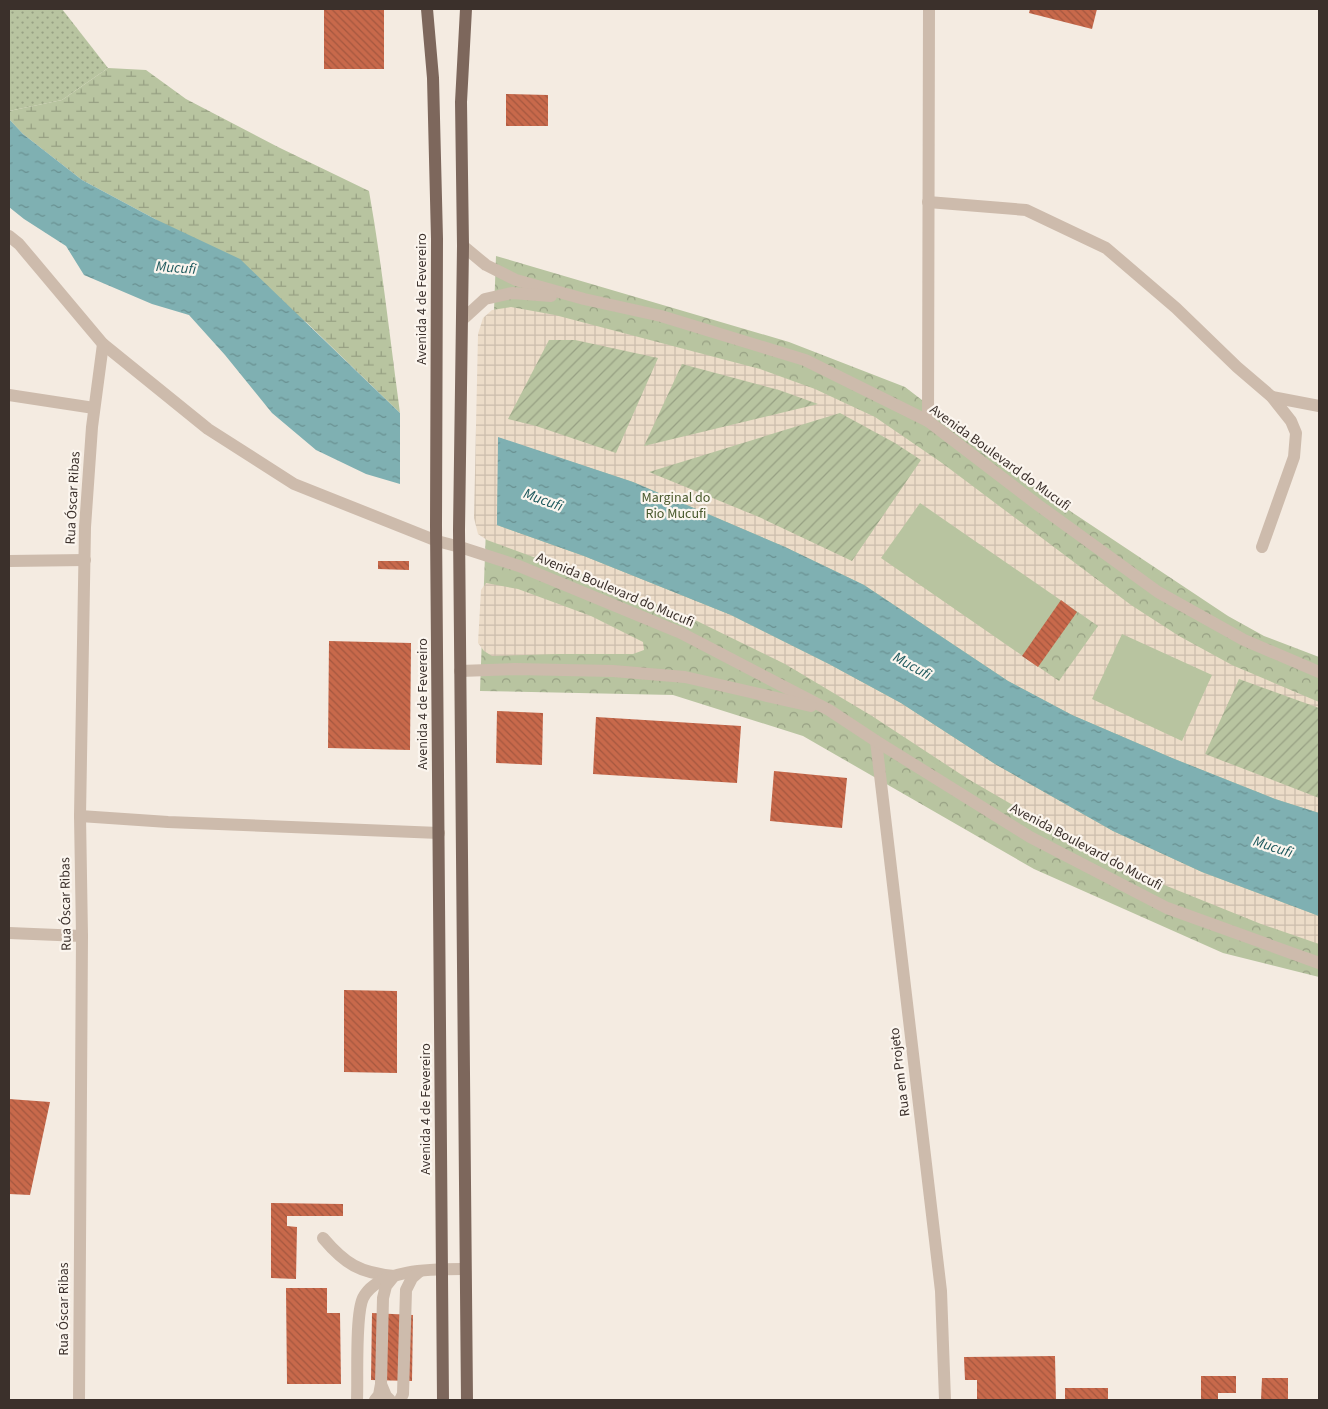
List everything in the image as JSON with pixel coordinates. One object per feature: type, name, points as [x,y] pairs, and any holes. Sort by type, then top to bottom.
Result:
[{"type":"main road","name":"Avenida 4 de Fevereiro","points":[[426,9],[434,78],[437,239],[438,408],[436,526],[443,1400]]},
{"type":"main road","points":[[466,9],[461,102],[463,246],[459,530],[467,1400]]},
{"type":"street","points":[[928,421],[929,9]]},
{"type":"street","points":[[928,202],[1026,210],[1106,248],[1176,308],[1237,367],[1272,397],[1291,421],[1296,433],[1294,458],[1262,547]]},
{"type":"street","name":"Avenida Boulevard do Mucufi","points":[[9,236],[19,244],[103,344],[208,429],[294,484],[437,541],[519,566],[681,633],[829,710],[1030,837],[1167,908],[1319,963]]},
{"type":"street","name":"Avenida Boulevard do Mucufi","points":[[463,246],[486,265],[516,280],[584,299],[661,316],[805,360],[928,421],[1038,505],[1158,592],[1244,640],[1319,672]]},
{"type":"street","name":"Avenida Boulevard do Mucufi","points":[[462,320],[485,299],[512,293],[584,299]]},
{"type":"street","name":"Rua Óscar Ribas","points":[[78,1400],[82,936],[80,816],[86,508],[94,408],[103,344]]},
{"type":"street","points":[[9,395],[94,408]]},
{"type":"street","points":[[1272,397],[1319,406]]},
{"type":"street","points":[[9,561],[85,560]]},
{"type":"street","name":"Avenida Boulevard do Mucufi","points":[[460,671],[514,669],[685,676],[829,710]]},
{"type":"street","name":"Rua em Projeto","points":[[876,741],[941,1291],[945,1400]]},
{"type":"street","points":[[80,816],[188,823],[439,833]]},
{"type":"street","points":[[9,932],[82,936]]},
{"type":"street","points":[[323,1238],[344,1259],[358,1268],[373,1274],[394,1276]]},
{"type":"street","points":[[357,1400],[359,1312],[363,1297],[372,1286],[394,1276],[420,1270],[465,1269]]},
{"type":"street","points":[[400,1400],[403,1394],[406,1290],[412,1278],[420,1270]]},
{"type":"street","points":[[375,1400],[379,1396],[381,1384],[383,1298],[386,1286],[394,1276]]},
{"type":"street","points":[[381,1384],[386,1396],[390,1400]]},
{"type":"green space","points":[[9,9],[62,9],[108,68],[62,100],[9,111]]},
{"type":"green space","points":[[108,68],[146,70],[186,99],[278,147],[369,191],[400,413],[306,322],[155,219],[82,180],[23,134],[9,119],[9,111],[62,100]]},
{"type":"green space","name":"Marginal do Rio Mucufi","points":[[496,256],[789,342],[905,387],[1043,493],[1228,616],[1264,636],[1319,657],[1319,977],[1223,953],[1034,869],[803,736],[673,695],[480,691]]},
{"type":"green space","points":[[549,339],[575,340],[659,357],[616,454],[536,426],[508,419]]},
{"type":"green space","points":[[682,364],[779,390],[819,404],[643,446]]},
{"type":"green space","points":[[840,413],[895,443],[921,460],[852,562],[759,517],[649,472]]},
{"type":"green space","points":[[920,502],[1061,600],[1022,656],[881,558]]},
{"type":"green space","points":[[1122,634],[1212,675],[1182,742],[1091,699]]},
{"type":"green space","points":[[1239,679],[1319,708],[1319,798],[1205,754]]},
{"type":"shaded area","points":[[511,307],[555,315],[760,369],[815,389],[875,417],[942,463],[1131,605],[1179,636],[1232,665],[1319,702],[1319,708],[1239,679],[1205,754],[1319,798],[1319,813],[1275,799],[1072,715],[1008,681],[864,585],[785,547],[633,482],[499,438],[497,525],[584,556],[731,615],[829,664],[901,703],[995,764],[1113,831],[1202,872],[1319,916],[1319,944],[1261,924],[1162,884],[1078,843],[968,779],[872,716],[785,664],[697,621],[591,578],[487,540],[478,534],[474,518],[478,334],[483,318],[492,310]],"holes":[[[549,340],[575,340],[658,358],[616,453],[536,426],[508,419]],[[682,364],[779,390],[818,404],[644,446]],[[840,413],[895,443],[921,460],[852,561],[759,517],[649,472]],[[920,503],[1098,626],[1059,681],[881,558]],[[1122,634],[1212,675],[1182,741],[1092,699]]]},
{"type":"shaded area","points":[[486,583],[518,589],[591,616],[643,642],[644,650],[633,654],[492,656],[484,651],[478,643],[481,590]]},
{"type":"water","name":"Mucufi","points":[[9,119],[23,134],[82,180],[155,219],[240,259],[400,413],[400,484],[366,474],[316,450],[272,413],[225,355],[189,315],[152,304],[84,275],[66,246],[9,207]]},
{"type":"water","name":"Mucufi","points":[[498,437],[633,482],[785,547],[864,585],[1008,681],[1072,715],[1275,799],[1319,813],[1319,916],[1202,872],[1113,831],[995,764],[901,703],[829,664],[731,615],[584,556],[497,525]]},
{"type":"building","points":[[324,9],[384,9],[384,69],[324,69]]},
{"type":"building","points":[[1030,9],[1097,9],[1092,29],[1029,13]]},
{"type":"building","points":[[506,94],[548,95],[548,126],[506,126]]},
{"type":"building","points":[[378,561],[409,561],[409,570],[378,569]]},
{"type":"building","points":[[1061,600],[1077,612],[1038,667],[1022,656]]},
{"type":"building","points":[[329,641],[411,643],[410,750],[328,748]]},
{"type":"building","points":[[497,711],[543,713],[542,765],[496,763]]},
{"type":"building","points":[[596,717],[741,726],[737,783],[593,774]]},
{"type":"building","points":[[774,771],[847,778],[842,828],[770,821]]},
{"type":"building","points":[[344,990],[397,991],[397,1073],[344,1072]]},
{"type":"building","points":[[9,1099],[50,1102],[30,1195],[9,1194]]},
{"type":"building","points":[[271,1203],[343,1204],[343,1216],[287,1216],[287,1226],[297,1227],[296,1279],[271,1278]]},
{"type":"building","points":[[286,1288],[327,1288],[327,1313],[340,1313],[341,1384],[287,1384]]},
{"type":"building","points":[[372,1313],[413,1315],[412,1381],[371,1380]]},
{"type":"building","points":[[1055,1356],[1056,1400],[977,1400],[977,1380],[965,1380],[964,1357]]},
{"type":"building","points":[[1201,1376],[1236,1376],[1236,1393],[1218,1393],[1218,1400],[1201,1400]]},
{"type":"building","points":[[1262,1378],[1288,1378],[1288,1400],[1261,1400]]},
{"type":"building","points":[[1065,1388],[1108,1388],[1108,1400],[1065,1400]]}]
